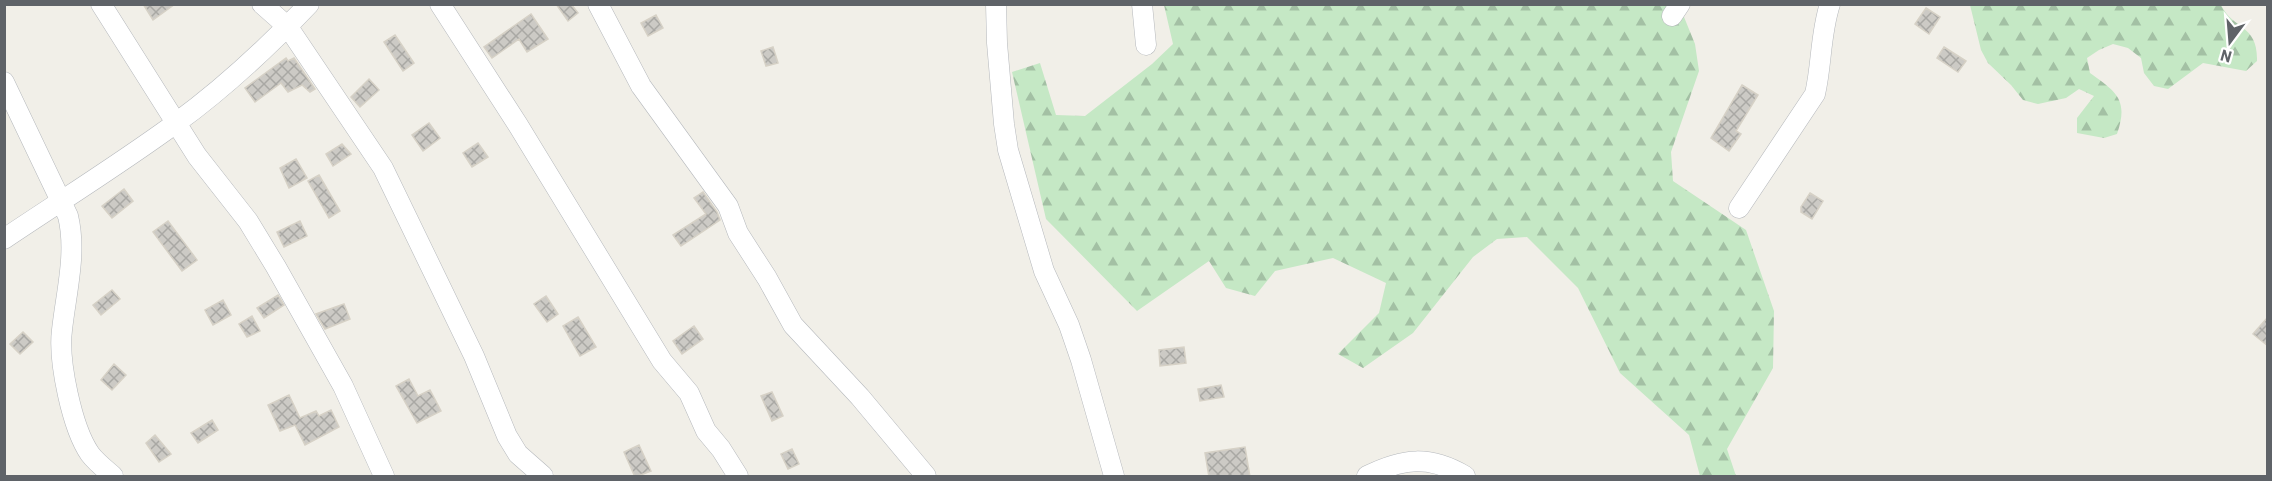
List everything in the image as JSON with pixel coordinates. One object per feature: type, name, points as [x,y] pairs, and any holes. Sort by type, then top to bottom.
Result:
[{"type":"street","points":[[101,4],[196,156],[248,221],[276,267],[343,386],[384,477]]},
{"type":"street","points":[[262,4],[288,27],[383,168],[474,356],[507,436],[518,454],[543,477]]},
{"type":"street","points":[[4,239],[177,123],[288,27],[309,4]]},
{"type":"street","points":[[440,4],[518,125],[662,361],[688,393],[706,431],[721,449],[738,477]]},
{"type":"street","points":[[598,4],[641,87],[728,206],[738,233],[767,278],[793,325],[860,397],[926,477]]},
{"type":"street","points":[[996,4],[997,43],[1008,150],[1044,271],[1069,325],[1081,360],[1114,477]]},
{"type":"street","points":[[1142,4],[1146,45]]},
{"type":"street","points":[[1739,208],[1815,94],[1820,72],[1822,33],[1830,4]]},
{"type":"street","points":[[4,82],[68,216],[72,233],[61,333],[64,373],[77,428],[91,455],[105,474]]},
{"type":"street","points":[[1367,477],[1405,461],[1428,462],[1465,477]]},
{"type":"green space","points":[[1164,5],[1668,5],[1684,17],[1695,44],[1699,71],[1671,152],[1673,181],[1746,230],[1774,311],[1773,368],[1727,449],[1736,476],[1700,476],[1689,435],[1620,373],[1578,288],[1527,237],[1497,239],[1473,257],[1413,333],[1363,368],[1338,354],[1379,313],[1386,283],[1333,258],[1275,271],[1255,296],[1226,288],[1209,261],[1137,311],[1046,219],[1012,72],[1040,63],[1056,115],[1085,116],[1152,64],[1173,44]]},
{"type":"green space","points":[[1970,5],[2221,5],[2232,20],[2254,40],[2257,61],[2246,71],[2203,63],[2168,89],[2154,86],[2144,73],[2141,58],[2128,48],[2113,44],[2087,58],[2090,73],[2113,91],[2121,104],[2122,112],[2117,134],[2104,138],[2077,133],[2077,118],[2094,96],[2079,89],[2066,98],[2038,104],[2023,100],[1988,63],[1981,50]]},
{"type":"building","points":[[143,4],[175,4],[153,20]]},
{"type":"building","points":[[556,4],[571,4],[578,13],[568,21]]},
{"type":"building","points":[[1926,8],[1940,17],[1929,34],[1915,24]]},
{"type":"building","points":[[531,14],[548,39],[527,52],[519,39],[492,58],[484,47]]},
{"type":"building","points":[[656,15],[663,28],[648,36],[641,23]]},
{"type":"building","points":[[395,35],[414,63],[403,71],[384,42]]},
{"type":"building","points":[[773,47],[778,63],[766,66],[761,51]]},
{"type":"building","points":[[1944,47],[1966,61],[1958,72],[1937,58]]},
{"type":"building","points":[[286,58],[288,61],[294,58],[315,89],[310,92],[302,85],[288,92],[281,83],[255,102],[245,88]]},
{"type":"building","points":[[369,79],[379,90],[360,107],[351,97]]},
{"type":"building","points":[[1742,85],[1758,95],[1736,131],[1741,134],[1729,151],[1711,138]]},
{"type":"building","points":[[429,123],[440,138],[423,151],[412,135]]},
{"type":"building","points":[[478,143],[488,157],[472,167],[463,153]]},
{"type":"building","points":[[342,144],[351,154],[333,166],[326,154]]},
{"type":"building","points":[[296,159],[307,178],[289,188],[280,168]]},
{"type":"building","points":[[319,175],[340,211],[329,218],[308,181]]},
{"type":"building","points":[[124,189],[133,201],[112,218],[102,206]]},
{"type":"building","points":[[703,192],[720,220],[681,246],[673,235],[706,214],[694,198]]},
{"type":"building","points":[[1810,193],[1823,201],[1812,219],[1801,212],[1801,207]]},
{"type":"building","points":[[168,221],[197,260],[182,271],[153,232]]},
{"type":"building","points":[[300,221],[307,236],[284,247],[277,232]]},
{"type":"building","points":[[112,290],[120,299],[101,315],[93,305]]},
{"type":"building","points":[[278,295],[284,305],[264,318],[257,308]]},
{"type":"building","points":[[546,296],[558,314],[547,322],[534,304]]},
{"type":"building","points":[[223,300],[231,315],[213,325],[205,310]]},
{"type":"building","points":[[344,304],[350,319],[325,329],[316,314]]},
{"type":"building","points":[[252,316],[260,331],[247,337],[239,324]]},
{"type":"building","points":[[578,317],[596,347],[580,356],[563,326]]},
{"type":"building","points":[[2268,317],[2268,346],[2253,334]]},
{"type":"building","points":[[694,326],[703,339],[682,354],[673,341]]},
{"type":"building","points":[[23,332],[33,342],[20,354],[10,344]]},
{"type":"building","points":[[1184,347],[1186,363],[1160,366],[1159,350]]},
{"type":"building","points":[[114,364],[126,375],[112,390],[101,380]]},
{"type":"building","points":[[409,379],[418,396],[430,390],[441,411],[417,423],[396,386]]},
{"type":"building","points":[[1221,385],[1224,397],[1200,401],[1198,389]]},
{"type":"building","points":[[772,392],[783,416],[772,421],[761,396]]},
{"type":"building","points":[[289,395],[300,418],[316,411],[319,416],[331,410],[339,427],[305,445],[295,425],[280,431],[268,405]]},
{"type":"building","points":[[212,420],[218,430],[198,443],[191,433]]},
{"type":"building","points":[[155,435],[171,454],[159,462],[146,443]]},
{"type":"building","points":[[639,445],[651,471],[635,477],[624,452]]},
{"type":"building","points":[[1245,447],[1250,477],[1209,477],[1205,453]]},
{"type":"building","points":[[792,449],[799,464],[788,469],[781,454]]}]
